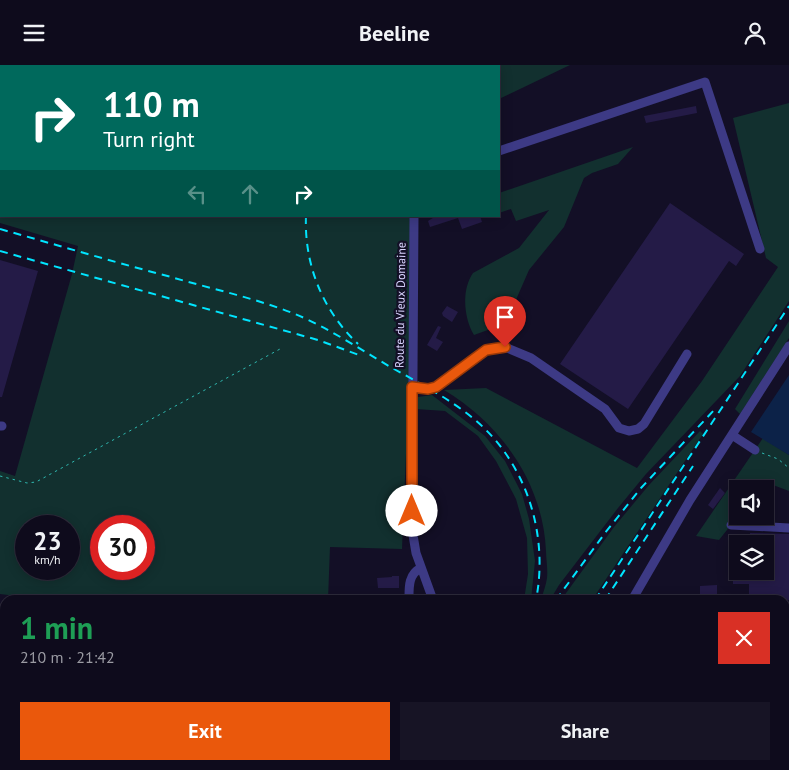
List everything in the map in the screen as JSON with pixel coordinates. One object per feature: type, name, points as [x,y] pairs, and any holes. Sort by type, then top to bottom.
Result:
[{"type":"street","points":[[500,151],[705,82],[760,249]]},
{"type":"street","name":"Route du Vieux Domaine","points":[[414,217],[412,529],[416,553],[430,595]]},
{"type":"street","points":[[635,595],[690,500],[789,346]]},
{"type":"street","points":[[412,387],[428,389],[436,387],[486,350],[505,347],[531,358],[605,409],[619,428],[629,431],[638,429],[644,424],[687,354]]},
{"type":"street","points":[[732,435],[755,450]]},
{"type":"street","points":[[731,525],[789,528]]},
{"type":"street","points":[[409,595],[409,584],[412,575],[421,568]]},
{"type":"path","points":[[0,476],[27,483],[36,482],[280,349]]},
{"type":"path","points":[[755,450],[778,459],[789,468]]},
{"type":"green space","points":[[500,65],[570,65],[500,99]]},
{"type":"green space","points":[[789,103],[789,301],[740,376],[646,474],[553,595],[542,595],[547,578],[543,526],[537,502],[527,479],[501,438],[465,404],[444,390],[486,388],[637,468],[702,381],[778,267],[766,258],[733,118]]},
{"type":"green space","points":[[633,147],[618,164],[592,173],[584,178],[564,227],[529,270],[508,318],[499,326],[474,335],[468,321],[465,304],[469,280],[473,273],[519,248],[549,210],[516,221],[511,209],[500,213],[500,193]]},
{"type":"green space","points":[[0,217],[416,217],[402,549],[330,547],[328,595],[0,594],[0,471],[15,476],[72,274],[78,246],[0,223]]},
{"type":"green space","points":[[789,321],[789,338],[740,414],[735,409]]},
{"type":"green space","points":[[432,395],[485,436],[505,461],[522,494],[529,519],[535,561],[532,595],[525,595],[528,574],[527,538],[516,499],[496,461],[478,436],[445,411],[416,409],[418,397]]},
{"type":"green space","points":[[700,431],[703,434],[595,595],[565,595],[614,527],[649,485]]},
{"type":"green space","points":[[763,438],[789,455],[789,491],[774,485],[774,480],[734,480]]},
{"type":"green space","points":[[729,488],[729,525],[731,525],[719,540],[696,536]]},
{"type":"water","points":[[789,375],[789,455],[751,432]]},
{"type":"building","points":[[696,106],[697,113],[646,123],[644,116]]},
{"type":"building","points":[[670,203],[744,254],[736,266],[729,261],[628,409],[560,364]]},
{"type":"building","points":[[434,217],[480,217],[482,222],[462,229],[458,218],[430,227],[428,221]]},
{"type":"building","points":[[0,260],[38,271],[2,397],[0,397]]},
{"type":"building","points":[[447,306],[458,312],[452,322],[443,316],[442,313]]},
{"type":"building","points":[[438,326],[441,327],[436,338],[443,342],[437,351],[427,345]]},
{"type":"building","points":[[720,488],[725,493],[713,509],[708,505]]},
{"type":"building","points":[[750,533],[789,534],[789,595],[749,595],[749,584],[733,584],[733,580],[774,580],[774,535],[750,535]]},
{"type":"building","points":[[399,576],[399,588],[378,588],[377,578]]},
{"type":"building","points":[[717,585],[717,595],[700,595],[700,586]]},
{"type":"railway","points":[[306,217],[308,252],[318,286],[335,317],[358,344]]},
{"type":"railway","points":[[0,229],[280,308],[333,333],[455,405],[492,436],[520,478],[536,525],[539,550],[537,595]]},
{"type":"railway","points":[[0,251],[318,340],[359,355]]},
{"type":"railway","points":[[598,595],[789,306]]},
{"type":"railway","points":[[560,595],[641,488],[716,408]]},
{"type":"railway","points":[[608,595],[693,466]]},
{"type":"route","points":[[412,511],[412,387],[428,389],[436,387],[486,350],[505,347]]}]
